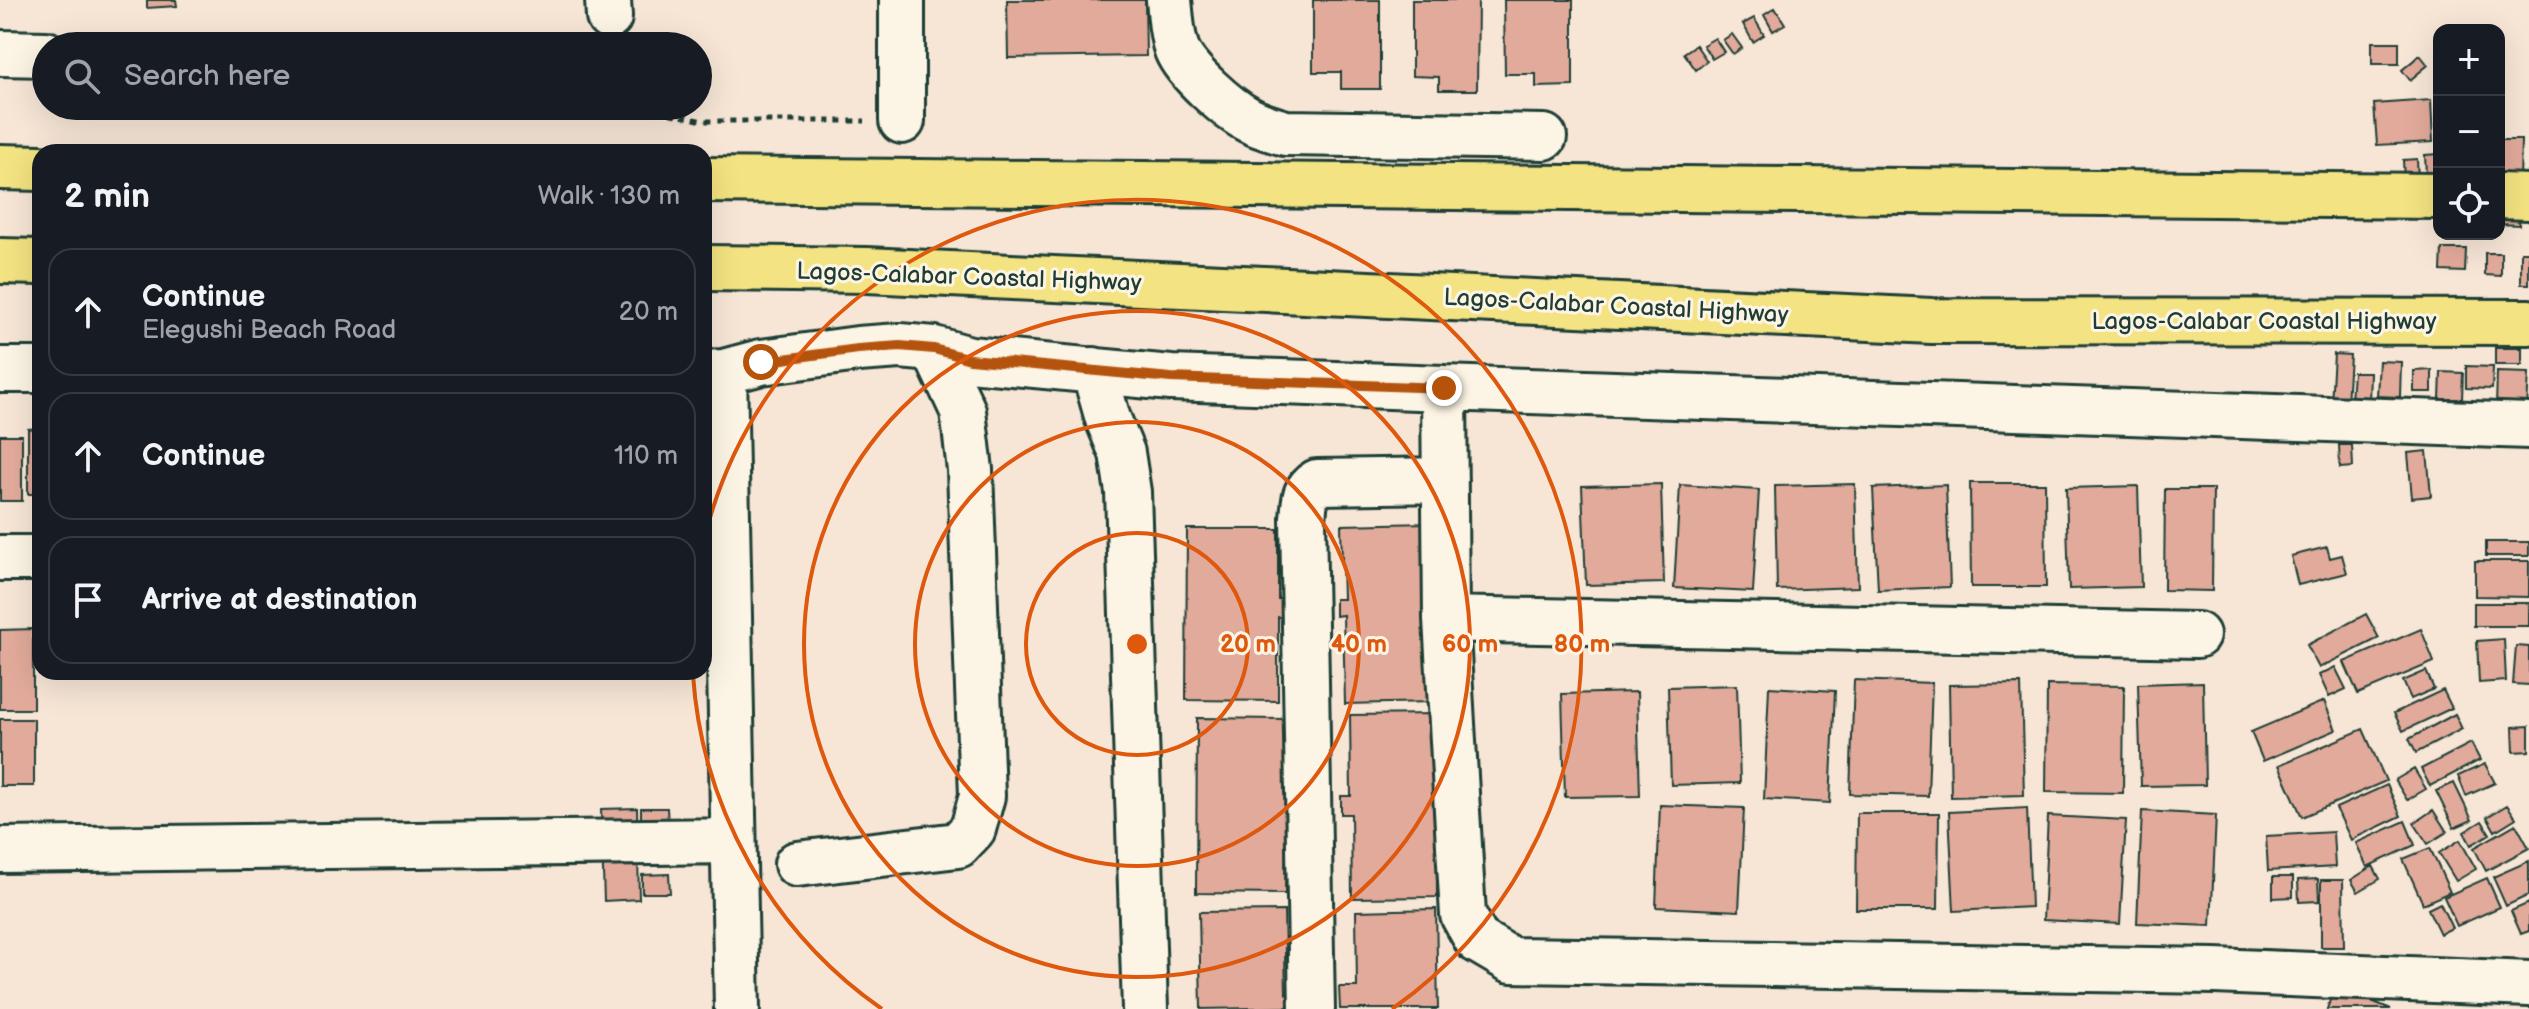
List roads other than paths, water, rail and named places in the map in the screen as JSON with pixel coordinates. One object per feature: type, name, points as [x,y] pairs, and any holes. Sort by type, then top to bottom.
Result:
[{"type":"highway","points":[[0,167],[32,168]]},
{"type":"highway","points":[[712,180],[2433,196]]},
{"type":"highway","points":[[2505,196],[2529,197]]},
{"type":"highway","points":[[0,261],[32,262]]},
{"type":"highway","name":"Lagos-Calabar Coastal Highway","points":[[712,268],[867,270],[1932,321],[2529,322]]},
{"type":"street","points":[[902,0],[902,121]]},
{"type":"street","points":[[1169,0],[1178,52],[1190,69],[1231,108],[1250,121],[1285,133],[1544,137]]},
{"type":"street","points":[[0,53],[32,54]]},
{"type":"street","points":[[737,1009],[714,372],[761,362],[900,346],[934,349],[970,359],[1171,378],[2529,426]]},
{"type":"street","points":[[797,864],[958,845],[973,829],[982,796],[970,470],[963,411],[934,349]]},
{"type":"street","points":[[0,370],[32,370]]},
{"type":"street","points":[[1094,370],[1122,453],[1128,492],[1145,1009]]},
{"type":"street","points":[[1444,388],[1446,619],[1463,915],[1477,940],[1511,960],[2199,970],[2529,984]]},
{"type":"street","points":[[1312,1009],[1305,495],[1310,486],[1317,482],[1445,480]]},
{"type":"street","points":[[0,558],[32,558]]},
{"type":"street","points":[[1446,619],[2197,635]]},
{"type":"street","points":[[0,850],[733,841]]}]
